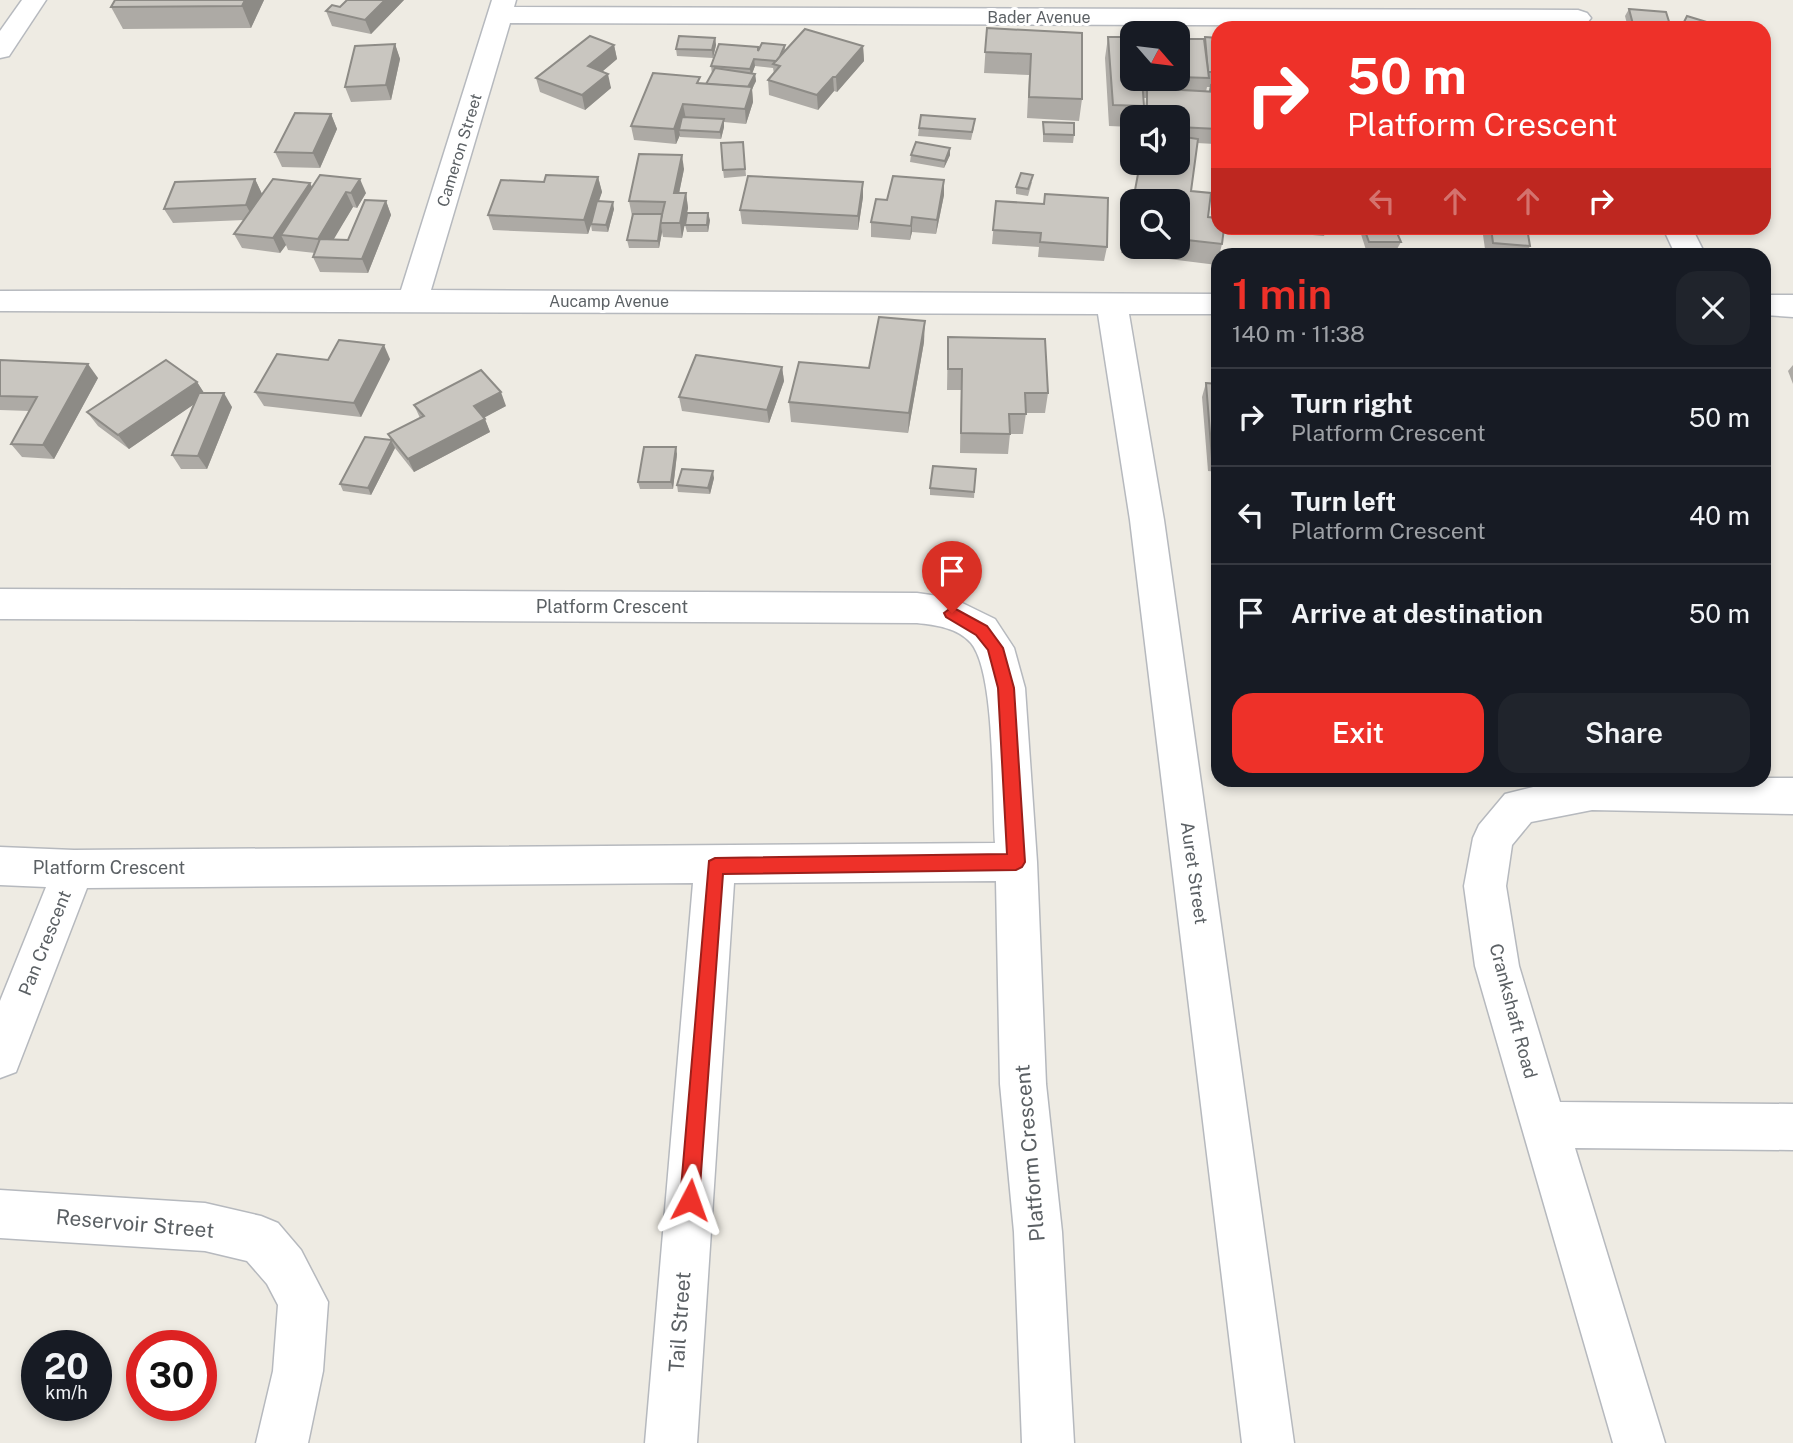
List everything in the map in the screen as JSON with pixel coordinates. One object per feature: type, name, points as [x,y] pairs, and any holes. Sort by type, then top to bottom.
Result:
[{"type":"street","points":[[0,50],[34,0]]},
{"type":"street","name":"Bader Avenue","points":[[502,8],[1577,15]]},
{"type":"street","name":"Cameron Street","points":[[414,300],[502,8]]},
{"type":"street","name":"Aucamp Avenue","points":[[0,301],[1211,304]]},
{"type":"street","name":"Auret Street","points":[[1112,303],[1147,520],[1268,1443]]},
{"type":"street","points":[[1771,305],[1793,306]]},
{"type":"street","name":"Platform Crescent","points":[[0,604],[918,608],[952,613],[982,630],[995,648],[1006,688],[1016,862],[1023,1084],[1038,1232],[1048,1443]]},
{"type":"street","name":"Crankshaft Road","points":[[1639,1443],[1497,966],[1485,886],[1493,838],[1519,807],[1592,792],[1793,796]]},
{"type":"street","name":"Platform Crescent","points":[[0,866],[74,869],[1016,862]]},
{"type":"street","name":"Tail Street","points":[[671,1443],[715,866]]},
{"type":"street","name":"Pan Crescent","points":[[0,1056],[74,869]]},
{"type":"street","points":[[1544,1125],[1793,1126]]},
{"type":"street","name":"Reservoir Street","points":[[0,1214],[205,1227],[261,1240],[284,1267],[303,1302],[298,1371],[282,1443]]},
{"type":"building","points":[[115,0],[245,0],[242,6],[111,7]]},
{"type":"building","points":[[347,0],[385,0],[365,20],[326,11],[332,5],[340,7]]},
{"type":"building","points":[[1629,9],[1666,12],[1669,21],[1632,21]]},
{"type":"building","points":[[1687,16],[1703,21],[1684,21]]},
{"type":"building","points":[[987,28],[1082,33],[1082,99],[1029,97],[1031,54],[985,52]]},
{"type":"building","points":[[805,29],[863,46],[817,95],[768,80],[780,66],[773,64]]},
{"type":"building","points":[[590,36],[614,45],[588,66],[608,74],[582,95],[536,78]]},
{"type":"building","points":[[679,36],[715,38],[712,50],[676,49]]},
{"type":"building","points":[[1108,37],[1120,37],[1120,91],[1143,91],[1144,105],[1113,105]]},
{"type":"building","points":[[1205,37],[1211,37],[1211,72],[1208,72]]},
{"type":"building","points":[[1190,39],[1204,39],[1209,78],[1190,77]]},
{"type":"building","points":[[762,43],[785,45],[776,61],[754,59],[750,69],[711,66],[719,44],[758,47],[758,51]]},
{"type":"building","points":[[395,44],[386,85],[345,87],[355,46]]},
{"type":"building","points":[[715,68],[755,74],[748,87],[706,84]]},
{"type":"building","points":[[653,73],[700,77],[697,83],[752,87],[745,109],[683,104],[674,129],[631,126]]},
{"type":"building","points":[[1147,91],[1211,92],[1211,129],[1190,128],[1190,105],[1147,105]]},
{"type":"building","points":[[295,113],[331,114],[313,153],[275,152]]},
{"type":"building","points":[[921,115],[975,119],[972,132],[919,128]]},
{"type":"building","points":[[682,117],[724,119],[720,132],[679,130]]},
{"type":"building","points":[[1043,122],[1074,123],[1074,135],[1044,134]]},
{"type":"building","points":[[1190,138],[1198,139],[1191,191],[1211,193],[1208,217],[1211,217],[1211,235],[1223,235],[1222,244],[1190,240],[1190,189],[1135,189],[1138,175],[1190,175]]},
{"type":"building","points":[[743,142],[745,169],[723,170],[721,143]]},
{"type":"building","points":[[916,142],[950,148],[945,161],[911,155]]},
{"type":"building","points":[[639,154],[682,155],[674,193],[686,193],[680,223],[660,223],[665,202],[629,201]]},
{"type":"building","points":[[1021,173],[1033,175],[1028,189],[1016,187]]},
{"type":"building","points":[[320,175],[360,179],[351,193],[346,192],[318,239],[281,235]]},
{"type":"building","points":[[546,175],[598,177],[584,220],[488,215],[501,180],[544,182]]},
{"type":"building","points":[[748,176],[863,182],[858,216],[740,210]]},
{"type":"building","points":[[893,176],[944,180],[937,220],[912,217],[911,226],[871,222],[876,199],[887,200]]},
{"type":"building","points":[[255,179],[246,205],[164,209],[175,182]]},
{"type":"building","points":[[273,179],[310,183],[273,238],[234,234]]},
{"type":"building","points":[[1045,194],[1108,198],[1107,247],[1040,242],[1041,233],[993,230],[996,201],[1044,204]]},
{"type":"building","points":[[365,200],[386,201],[362,259],[313,257],[320,239],[348,240]]},
{"type":"building","points":[[597,201],[613,202],[606,225],[591,224]]},
{"type":"building","points":[[687,213],[708,213],[707,225],[685,225]]},
{"type":"building","points":[[633,214],[662,214],[658,241],[627,240]]},
{"type":"building","points":[[1366,235],[1398,235],[1401,242],[1369,242]]},
{"type":"building","points":[[1492,235],[1528,235],[1530,246],[1493,243]]},
{"type":"building","points":[[879,317],[925,321],[909,413],[789,402],[799,362],[869,368]]},
{"type":"building","points":[[948,337],[1045,339],[1048,393],[1025,393],[1026,414],[1009,414],[1010,434],[961,433],[962,369],[948,369]]},
{"type":"building","points":[[339,340],[384,345],[354,403],[255,392],[277,354],[328,360]]},
{"type":"building","points":[[696,355],[782,367],[767,410],[679,397]]},
{"type":"building","points":[[0,360],[88,364],[43,445],[11,444],[37,397],[0,396]]},
{"type":"building","points":[[166,360],[197,382],[118,435],[87,412]]},
{"type":"building","points":[[481,370],[501,392],[474,406],[485,419],[408,459],[388,434],[424,416],[414,405]]},
{"type":"building","points":[[1206,383],[1211,383],[1211,446]]},
{"type":"building","points":[[199,393],[224,393],[198,456],[172,455]]},
{"type":"building","points":[[365,437],[392,440],[368,488],[340,484]]},
{"type":"building","points":[[644,447],[676,447],[671,482],[638,482]]},
{"type":"building","points":[[933,466],[976,469],[974,492],[930,488]]},
{"type":"building","points":[[682,469],[713,471],[708,488],[677,485]]},
{"type":"route","points":[[690,1200],[715,866],[1016,862],[1006,688],[995,648],[982,630],[952,613]]}]
